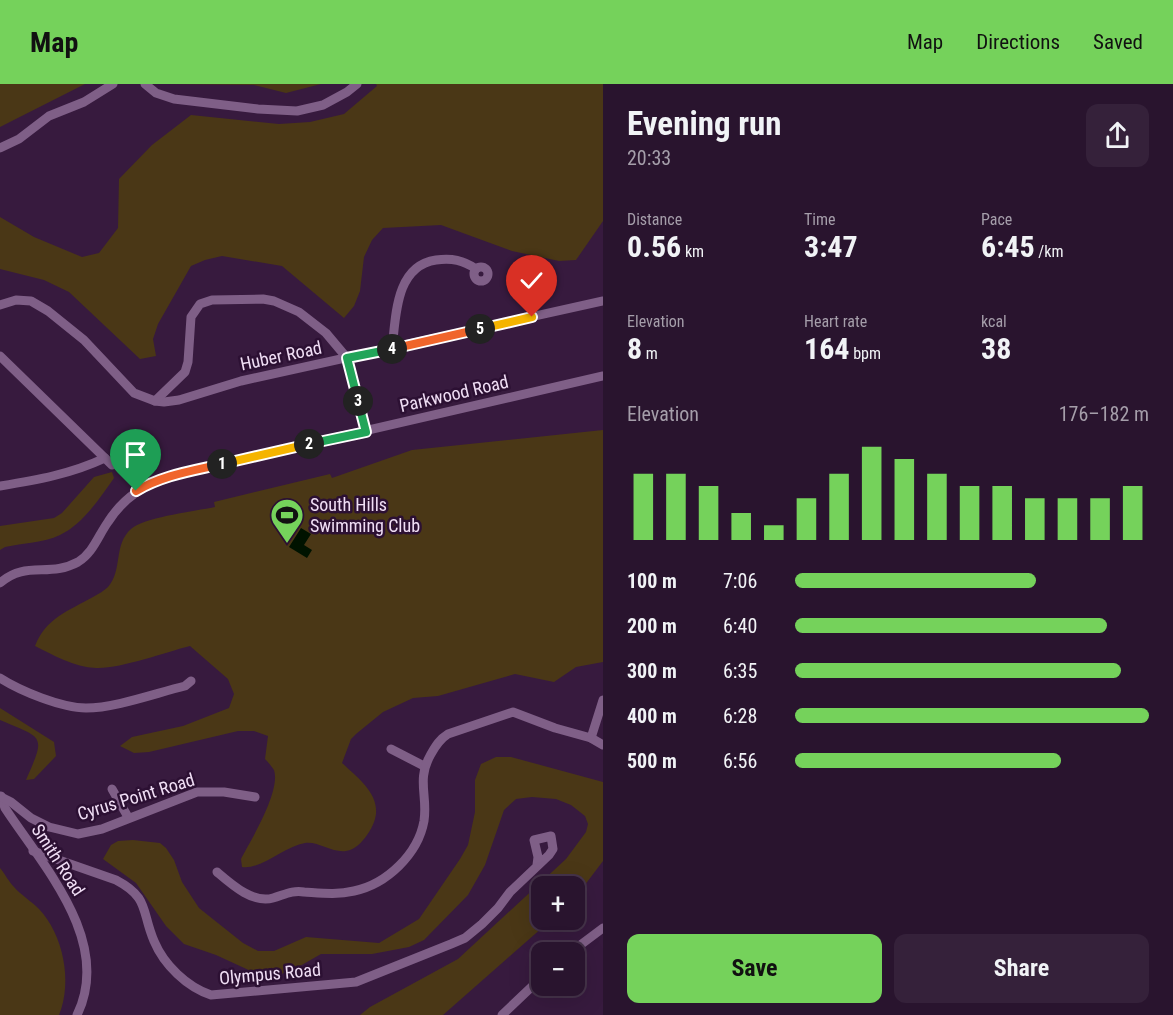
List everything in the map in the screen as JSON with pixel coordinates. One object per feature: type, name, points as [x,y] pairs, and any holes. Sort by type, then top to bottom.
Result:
[{"type":"street","points":[[0,148],[19,139],[54,113],[84,102],[113,84]]},
{"type":"street","points":[[145,84],[156,93],[174,99],[297,111],[323,105],[357,84]]},
{"type":"street","points":[[392,349],[399,298],[407,278],[418,266],[447,259],[465,261],[476,269]]},
{"type":"street","points":[[0,305],[16,300],[31,301],[48,311],[84,340],[134,393],[155,402],[185,372],[189,362],[190,317],[200,304],[212,300],[263,299],[274,301],[299,312],[326,333],[347,358],[366,432]]},
{"type":"street","name":"Huber Road","points":[[155,402],[179,400],[241,381],[603,301]]},
{"type":"street","points":[[0,356],[109,461],[53,477],[0,486]]},
{"type":"street","name":"Parkwood Road","points":[[0,583],[13,573],[26,569],[45,571],[64,568],[78,562],[88,554],[121,504],[136,491],[152,482],[173,475],[603,376]]},
{"type":"street","points":[[0,678],[35,694],[66,705],[84,708],[185,686],[191,681]]},
{"type":"street","points":[[591,738],[603,700]]},
{"type":"street","points":[[217,872],[259,899],[271,899],[298,891],[332,894],[353,892],[376,883],[398,867],[413,850],[420,838],[424,818],[422,781],[424,766],[439,740],[448,734],[513,712],[555,729],[591,738],[603,745]]},
{"type":"street","points":[[391,749],[424,766]]},
{"type":"street","points":[[112,789],[128,818]]},
{"type":"street","name":"Cyrus Point Road","points":[[0,795],[31,818],[49,827],[88,833],[197,792],[224,792],[255,797]]},
{"type":"street","name":"Smith Road","points":[[0,795],[5,808],[63,894],[75,919],[84,949],[88,977],[86,992],[77,1015]]},
{"type":"street","name":"Olympus Road","points":[[33,851],[116,880],[129,887],[139,897],[153,939],[167,963],[191,985],[211,995],[309,988],[364,980],[465,938],[498,908],[510,892],[537,865]]},
{"type":"street","points":[[584,942],[603,928]]},
{"type":"street","points":[[502,1015],[531,987]]},
{"type":"shaded area","points":[[0,84],[85,84],[0,127]]},
{"type":"shaded area","points":[[167,84],[321,84],[286,93],[254,85]]},
{"type":"shaded area","points":[[376,84],[603,84],[603,221],[576,260],[559,261],[512,251],[441,225],[383,228],[372,240],[364,257],[360,291],[354,306],[344,318],[282,266],[222,256],[191,266],[158,324],[153,339],[156,356],[140,359],[69,292],[44,280],[0,269],[0,217],[34,237],[82,257],[99,253],[118,228],[119,179],[152,145],[191,115],[279,124],[310,122],[344,114],[377,86]]},
{"type":"shaded area","points":[[603,430],[603,662],[576,667],[554,682],[515,674],[438,696],[413,698],[383,712],[351,739],[342,763],[372,795],[376,813],[367,835],[349,850],[341,851],[305,843],[289,848],[265,862],[242,867],[241,859],[264,815],[273,790],[274,770],[265,759],[268,736],[254,731],[238,731],[149,752],[134,753],[120,746],[132,737],[183,726],[229,708],[234,694],[228,679],[190,646],[130,663],[96,668],[72,663],[35,646],[45,628],[59,616],[108,587],[113,580],[125,535],[131,529],[147,521],[215,507],[214,502],[330,474],[332,478],[412,450]]},
{"type":"shaded area","points":[[112,472],[114,478],[97,502],[68,530],[47,540],[5,547],[0,550],[0,526],[54,518],[62,513],[94,477]]},
{"type":"shaded area","points":[[301,528],[311,534],[304,545],[312,550],[307,558],[289,547]]},
{"type":"shaded area","points":[[0,708],[54,742],[56,756],[34,779],[26,780],[37,754],[37,740],[33,735],[0,720]]},
{"type":"shaded area","points":[[496,757],[511,757],[603,782],[603,861],[585,885],[585,876],[548,876],[566,859],[586,832],[588,824],[585,816],[571,805],[556,799],[532,797],[516,799],[504,810],[485,865],[468,895],[424,940],[409,947],[372,954],[321,954],[293,970],[278,975],[253,972],[216,955],[184,944],[166,926],[136,883],[103,859],[111,845],[118,841],[160,843],[174,860],[182,882],[199,908],[243,943],[258,951],[274,951],[306,937],[379,943],[419,919],[468,845],[475,812],[475,780],[481,764]]},
{"type":"shaded area","points":[[0,868],[10,883],[47,919],[60,945],[65,988],[59,1015],[0,1015]]},
{"type":"shaded area","points":[[531,891],[531,930],[540,930],[443,1015],[360,1015],[370,1007],[458,959]]},
{"type":"place","name":"South Hills Swimming Club","points":[[287,544]]},
{"type":"route","points":[[136,491],[152,482],[173,475],[366,432],[347,358],[532,317]]}]
